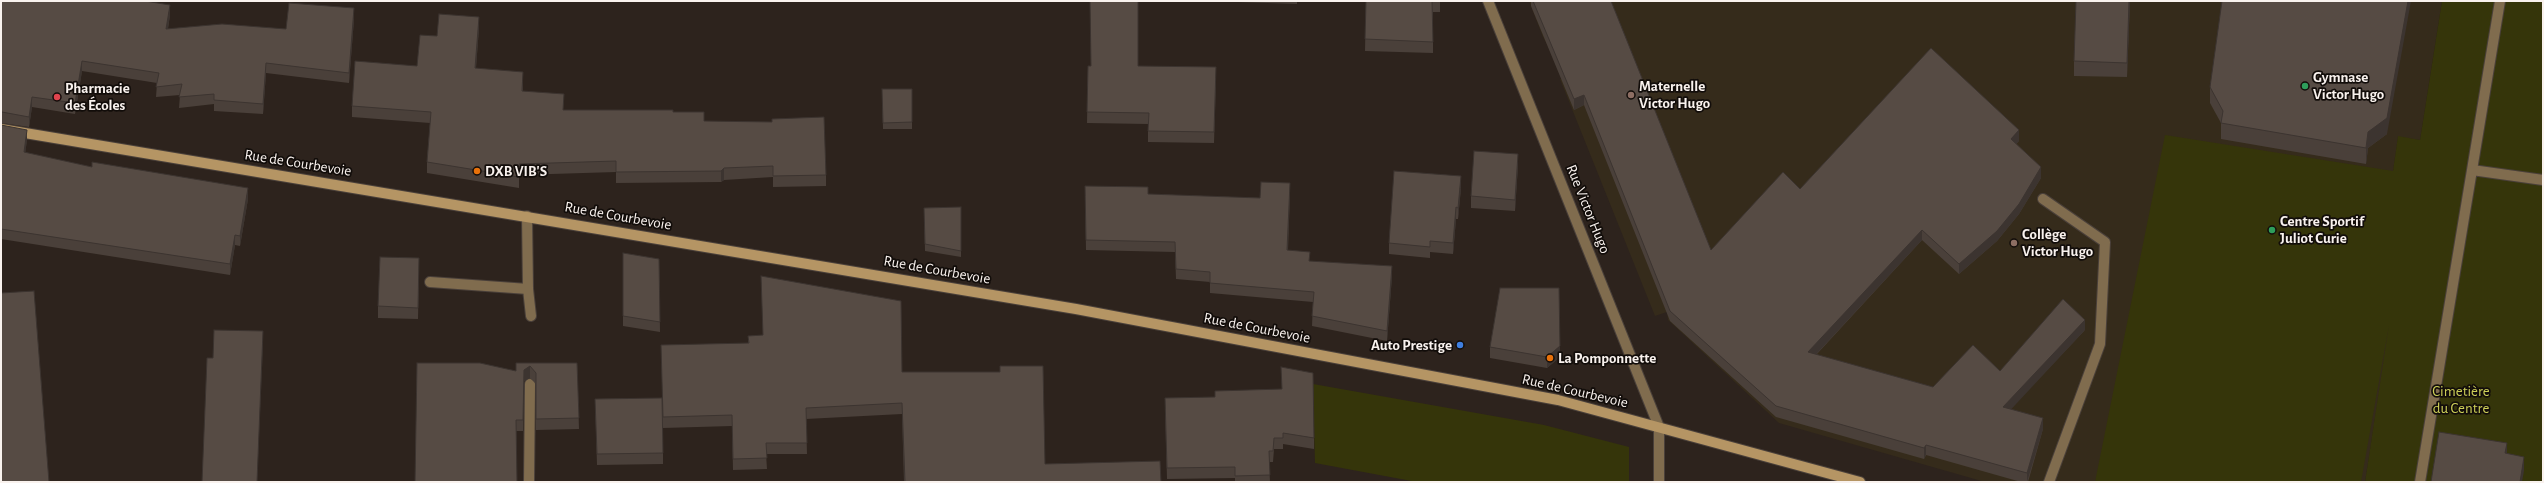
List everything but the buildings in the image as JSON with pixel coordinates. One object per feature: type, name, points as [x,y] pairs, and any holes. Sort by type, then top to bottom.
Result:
[{"type":"street","name":"Rue Victor Hugo","points":[[1488,1],[1659,427]]},
{"type":"street","points":[[2420,482],[2500,1]]},
{"type":"street","name":"Rue de Courbevoie","points":[[1,129],[527,216],[1092,312],[1558,400],[1860,482]]},
{"type":"street","points":[[2472,170],[2543,180]]},
{"type":"street","points":[[2043,199],[2105,242],[2100,344],[2049,482]]},
{"type":"street","points":[[527,216],[528,289],[531,316]]},
{"type":"street","points":[[430,282],[528,289]]},
{"type":"street","points":[[529,482],[530,384]]},
{"type":"street","points":[[1659,427],[1659,482]]},
{"type":"shaded area","name":"Collège Victor Hugo","points":[[1529,1],[2442,1],[2420,140],[2398,137],[2393,171],[2414,175],[2365,482],[1985,482],[1779,423],[1668,320],[1667,312],[1655,316],[1560,79],[1565,78],[1543,37]]},
{"type":"green space","name":"Cimetière du Centre","points":[[2442,1],[2543,1],[2543,482],[2365,482],[2389,325],[2361,482],[2095,482],[2165,135],[2393,171],[2398,136],[2420,140]]},
{"type":"green space","points":[[1313,384],[1544,425],[1629,447],[1629,482],[1417,482],[1315,463]]},
{"type":"place","name":"Gymnase Victor Hugo","points":[[2305,86]]},
{"type":"place","name":"Maternelle Victor Hugo","points":[[1631,95]]},
{"type":"place","name":"Pharmacie des Écoles","points":[[57,97]]},
{"type":"place","name":"DXB VIB'S","points":[[477,171]]},
{"type":"place","name":"Centre Sportif Juliot Curie","points":[[2272,230]]},
{"type":"place","name":"Collège Victor Hugo","points":[[2014,243]]},
{"type":"place","name":"Auto Prestige","points":[[1460,345]]},
{"type":"place","name":"La Pomponnette","points":[[1550,358]]}]
